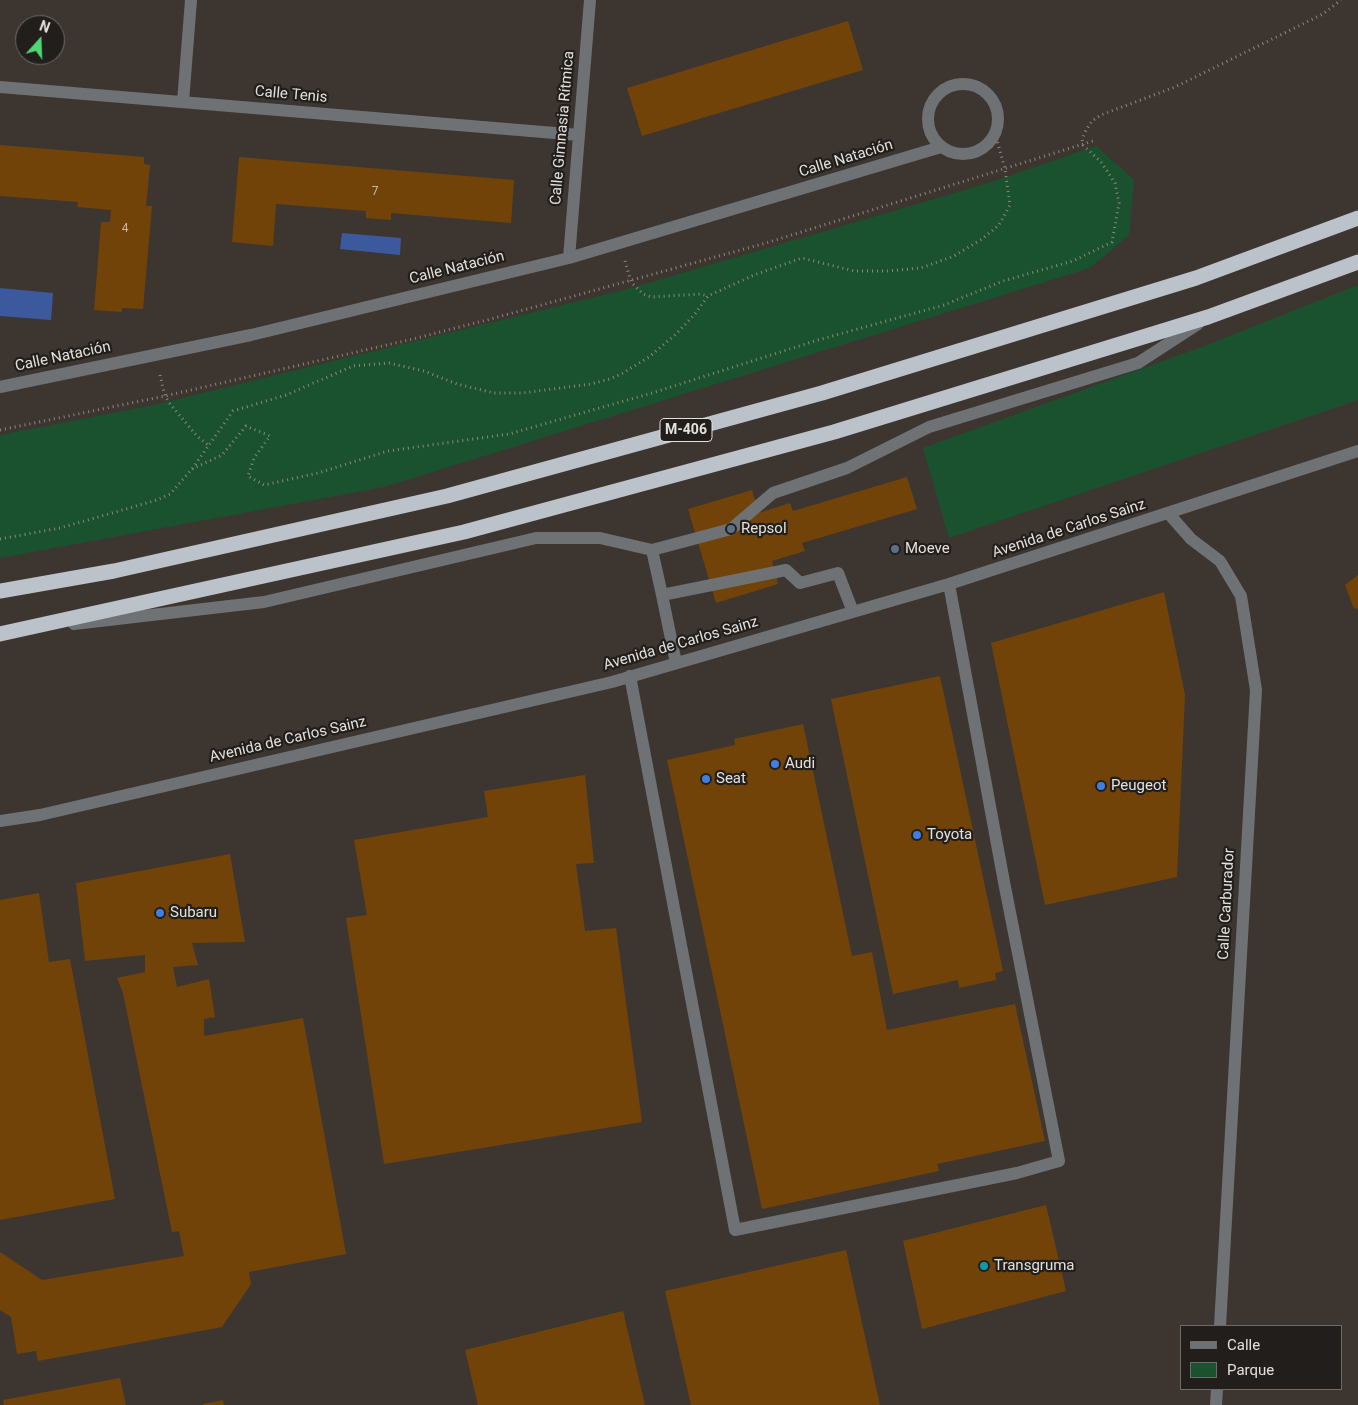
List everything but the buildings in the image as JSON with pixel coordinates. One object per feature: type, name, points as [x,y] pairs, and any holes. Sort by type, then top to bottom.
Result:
[{"type":"highway","name":"M-406","points":[[0,591],[114,571],[447,496],[822,393],[1196,278],[1358,218]]},
{"type":"highway","points":[[0,634],[464,532],[834,432],[1208,317],[1358,262]]},
{"type":"street","points":[[183,102],[191,0]]},
{"type":"street","name":"Calle Gimnasia Rítmica","points":[[569,258],[590,0]]},
{"type":"street","points":[[963,84],[974,86],[984,91],[992,99],[997,110],[998,121],[995,133],[989,143],[980,150],[956,153],[941,147],[930,131],[928,120],[930,109],[935,99],[947,88],[963,84]]},
{"type":"street","name":"Calle Tenis","points":[[0,87],[579,135]]},
{"type":"street","name":"Calle Natación","points":[[915,155],[927,145],[933,135]]},
{"type":"street","name":"Calle Natación","points":[[0,387],[251,335],[569,258],[941,147]]},
{"type":"street","points":[[34,628],[264,602],[536,538],[600,538],[652,550],[731,529],[773,493],[847,468],[929,427],[1138,362],[1208,317]]},
{"type":"street","name":"Avenida de Carlos Sainz","points":[[0,821],[40,815],[630,676],[949,584],[1358,451]]},
{"type":"street","name":"Calle Carburador","points":[[1169,514],[1190,539],[1220,561],[1242,596],[1256,690],[1220,1325]]},
{"type":"street","points":[[652,550],[676,663]]},
{"type":"street","points":[[662,595],[786,570],[800,582],[838,573],[853,612]]},
{"type":"street","points":[[630,676],[735,1230],[1017,1173],[1059,1161],[1004,882],[949,584]]},
{"type":"street","points":[[1216,1405],[1217,1390]]},
{"type":"path","points":[[192,469],[222,455],[246,426],[270,436],[254,458],[248,476],[264,485],[318,473],[388,451],[509,434],[669,387],[818,340],[944,305],[1003,281],[1073,261],[1112,242],[1119,203],[1115,183],[1101,162],[1083,145],[1082,139],[1092,121],[1101,115],[1175,87],[1323,14],[1341,0]]},
{"type":"path","points":[[0,539],[60,528],[157,500],[170,494],[192,469],[233,411],[286,396],[353,366],[389,363],[424,371],[457,384],[494,394],[522,393],[571,387],[610,379],[630,369],[661,348],[689,320],[708,296],[754,275],[802,258],[854,271],[887,271],[921,268],[954,256],[982,239],[999,225],[1010,205],[1005,169],[995,133]]},
{"type":"path","points":[[0,430],[165,396],[422,337],[631,282],[766,244],[1093,141]]},
{"type":"path","points":[[621,244],[631,282],[643,294],[651,297],[700,294],[708,296]]},
{"type":"path","points":[[154,355],[165,396],[186,424],[208,445]]},
{"type":"green space","points":[[1096,146],[1134,180],[1129,235],[1090,268],[384,487],[0,558],[0,435],[154,405],[628,289],[992,182]]},
{"type":"green space","points":[[1358,285],[1358,400],[949,538],[923,448],[1207,345]]},
{"type":"water","points":[[342,233],[401,238],[400,255],[340,249]]},
{"type":"water","points":[[0,288],[53,293],[51,320],[0,316]]},
{"type":"place","name":"Repsol","points":[[731,529]]},
{"type":"place","name":"Moeve","points":[[895,549]]},
{"type":"place","name":"Audi","points":[[775,764]]},
{"type":"place","name":"Seat","points":[[706,779]]},
{"type":"place","name":"Peugeot","points":[[1101,786]]},
{"type":"place","name":"Toyota","points":[[917,835]]},
{"type":"place","name":"Subaru","points":[[160,913]]},
{"type":"place","name":"Transgruma","points":[[984,1266]]}]
